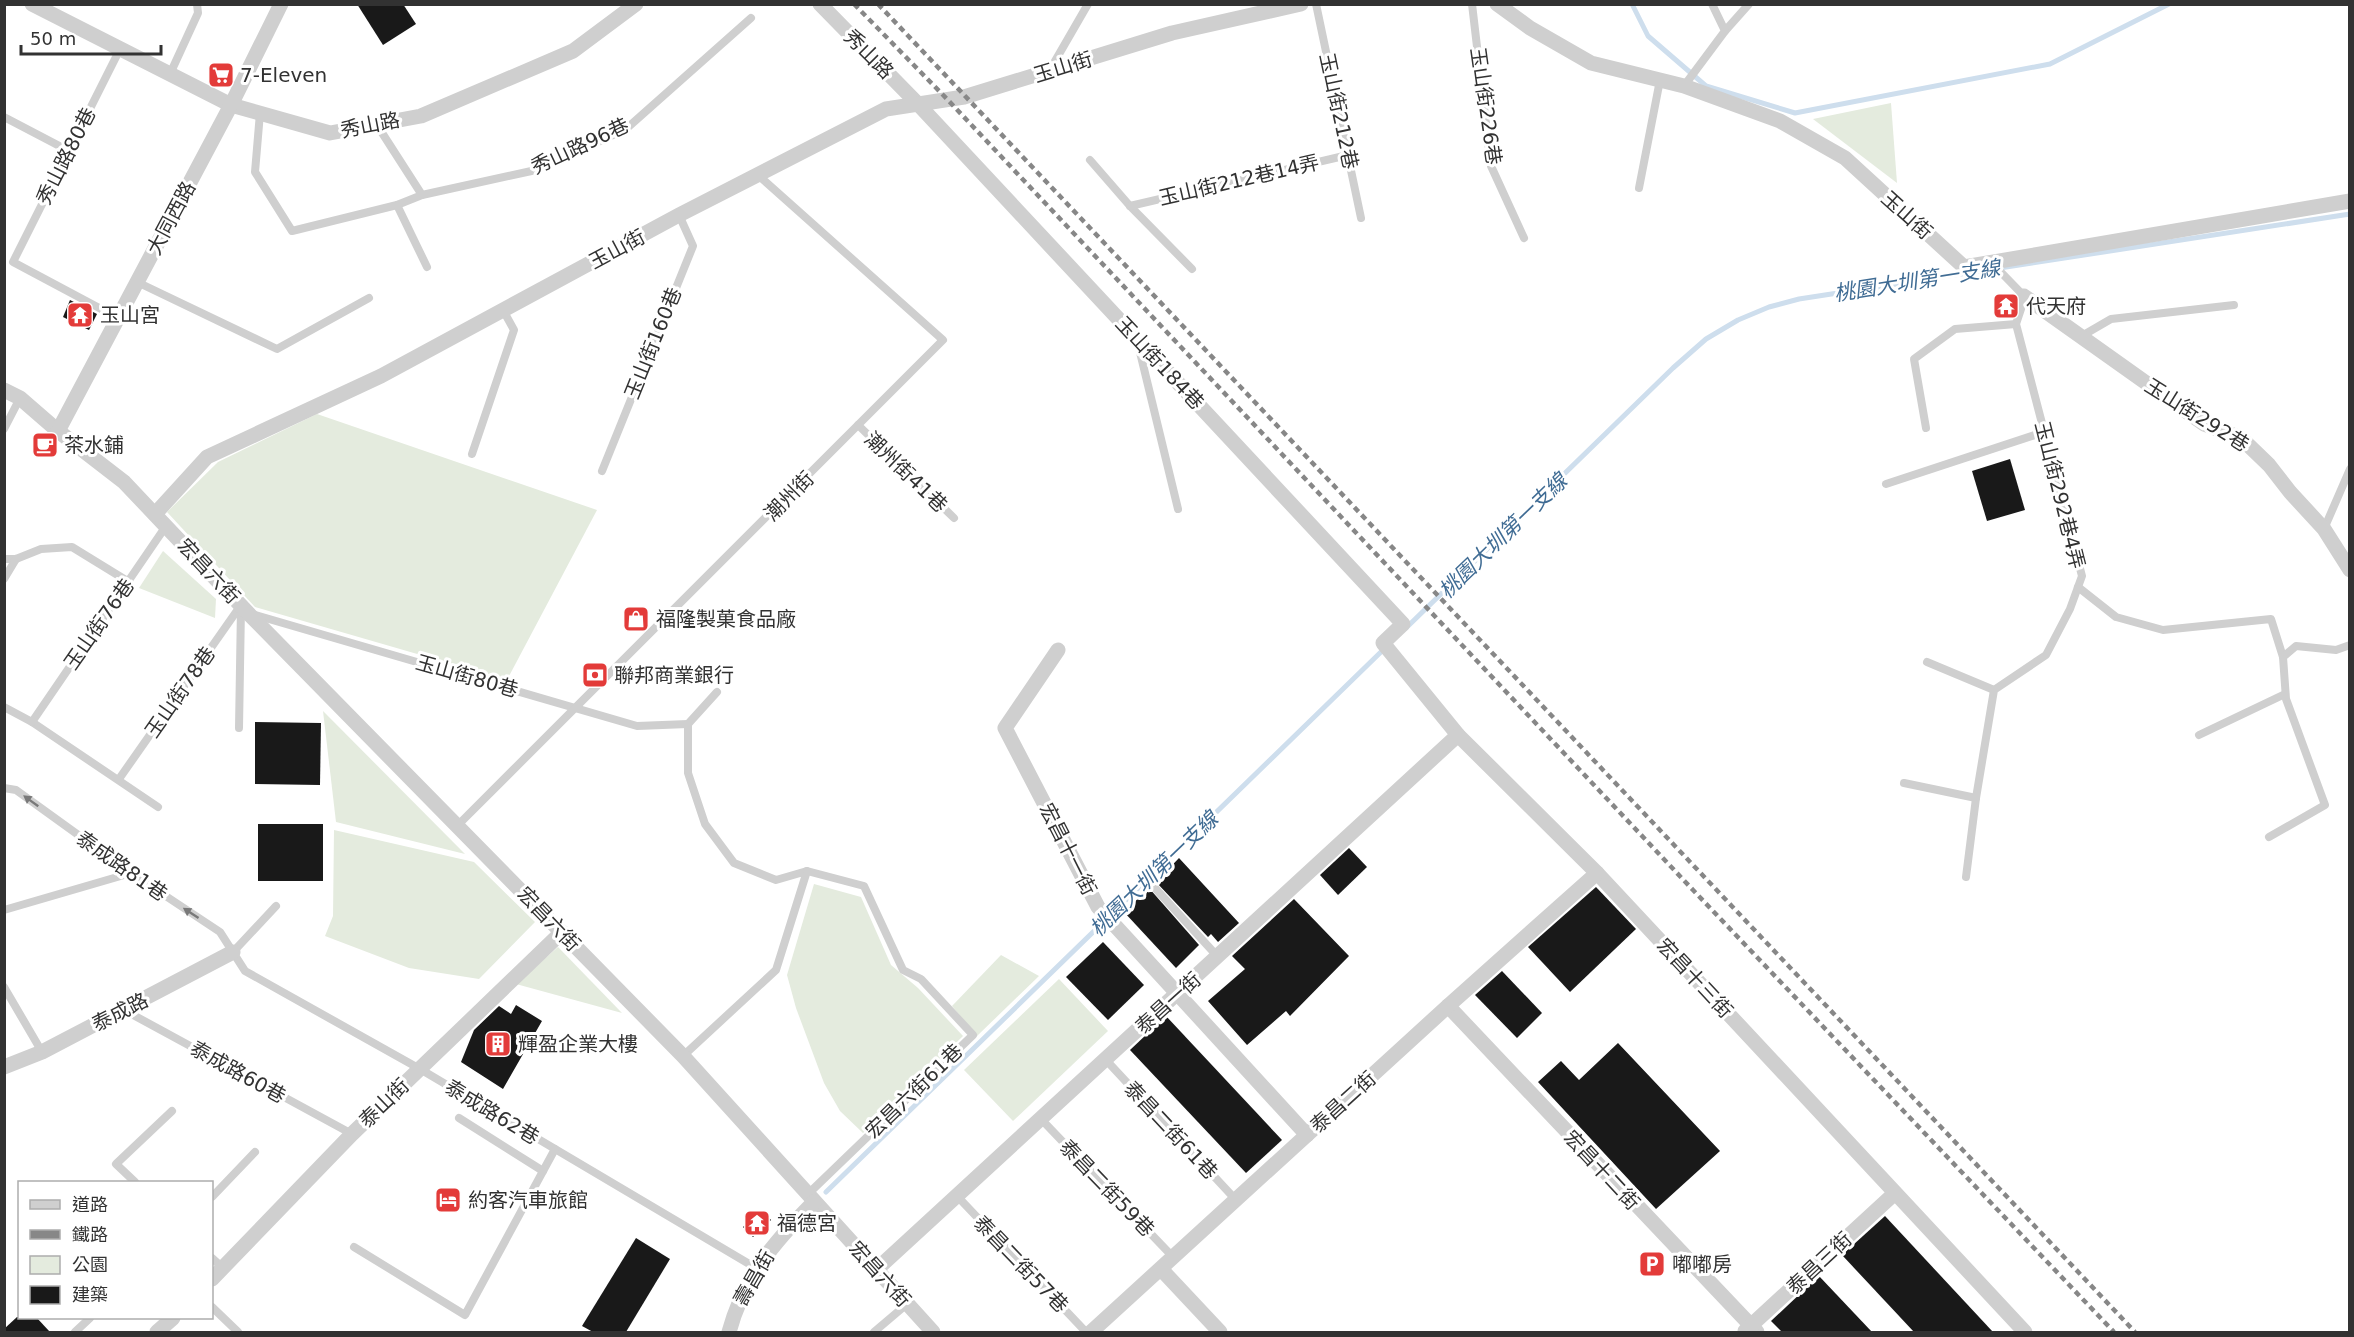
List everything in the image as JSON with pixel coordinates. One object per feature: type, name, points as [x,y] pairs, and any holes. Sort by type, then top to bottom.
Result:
[{"type":"street","name":"秀山路","points":[[32,4],[231,105],[330,133],[421,116],[573,51],[636,4]]},
{"type":"street","name":"大同西路","points":[[58,431],[231,105],[281,4]]},
{"type":"street","name":"秀山路","points":[[820,4],[917,103]]},
{"type":"street","name":"玉山街","points":[[155,514],[207,457],[381,376],[679,215],[886,109],[964,97],[1172,33],[1301,4]]},
{"type":"street","name":"玉山街","points":[[1497,4],[1530,28],[1590,63],[1686,84],[1780,121],[1845,158],[1964,267],[2349,201]]},
{"type":"street","name":"玉山街184巷","points":[[917,103],[1402,624]]},
{"type":"street","name":"玉山街292巷","points":[[2024,296],[2204,424],[2241,438],[2269,465],[2290,492],[2325,529],[2349,570]]},
{"type":"street","points":[[4,390],[20,398],[124,482],[155,514]]},
{"type":"street","name":"宏昌六街","points":[[155,514],[245,609],[683,1056],[933,1332]]},
{"type":"street","name":"宏昌十三街","points":[[1402,624],[1387,648],[1458,735],[1597,873],[2025,1332]]},
{"type":"street","name":"宏昌十一街","points":[[1058,650],[1005,728],[1107,917],[1307,1135]]},
{"type":"street","name":"泰昌一街","points":[[876,1270],[1458,735]]},
{"type":"street","name":"泰昌二街","points":[[1091,1332],[1597,873]]},
{"type":"street","name":"泰山街","points":[[215,1268],[562,932]]},
{"type":"street","name":"泰成路","points":[[4,1067],[42,1052],[233,952]]},
{"type":"street","name":"宏昌十二街","points":[[1448,1006],[1750,1330]]},
{"type":"street","name":"泰昌三街","points":[[1750,1330],[1895,1193]]},
{"type":"street","name":"壽昌街","points":[[729,1332],[736,1306],[756,1268],[781,1235],[814,1203]]},
{"type":"street","points":[[1161,1269],[1220,1332]]},
{"type":"street","points":[[157,1332],[170,1319]]},
{"type":"lane","points":[[170,74],[198,14],[197,4]]},
{"type":"lane","points":[[1048,72],[1088,4]]},
{"type":"lane","name":"玉山街212巷","points":[[1316,4],[1361,218]]},
{"type":"lane","name":"玉山街226巷","points":[[1472,4],[1491,166],[1524,238]]},
{"type":"lane","points":[[1712,4],[1725,31]]},
{"type":"lane","points":[[1686,84],[1725,31],[1749,4]]},
{"type":"lane","name":"秀山路96巷","points":[[260,113],[255,172],[292,231],[397,206],[422,195],[536,170],[626,129],[751,18]]},
{"type":"lane","name":"秀山路80巷","points":[[118,318],[13,262],[120,49]]},
{"type":"lane","points":[[1639,188],[1660,80]]},
{"type":"lane","points":[[4,117],[69,151]]},
{"type":"lane","points":[[376,124],[422,195]]},
{"type":"lane","name":"玉山街212巷14弄","points":[[1130,206],[1348,155]]},
{"type":"lane","points":[[1090,160],[1130,206],[1191,269]]},
{"type":"lane","name":"潮州街","points":[[457,826],[943,340],[758,175]]},
{"type":"lane","points":[[397,206],[427,267]]},
{"type":"lane","name":"玉山街160巷","points":[[602,471],[693,246],[679,215]]},
{"type":"lane","name":"玉山街292巷","points":[[1992,263],[2024,296]]},
{"type":"lane","points":[[137,282],[277,349],[369,298]]},
{"type":"lane","points":[[1926,428],[1914,359],[1955,329],[2016,324],[2024,296]]},
{"type":"lane","points":[[2080,337],[2111,319],[2234,305]]},
{"type":"lane","points":[[472,454],[514,330],[503,310]]},
{"type":"lane","name":"玉山街292巷4弄","points":[[1994,690],[2046,655],[2070,609],[2082,576],[2016,324]]},
{"type":"lane","points":[[1137,338],[1178,509]]},
{"type":"lane","points":[[4,429],[20,398]]},
{"type":"lane","name":"潮州街41巷","points":[[858,425],[954,518]]},
{"type":"lane","points":[[1886,484],[2044,432]]},
{"type":"lane","points":[[2325,529],[2349,469]]},
{"type":"lane","name":"玉山街76巷","points":[[32,722],[166,526]]},
{"type":"lane","points":[[4,559],[16,559],[41,549],[72,547],[129,582]]},
{"type":"lane","points":[[4,579],[16,559]]},
{"type":"lane","points":[[2078,587],[2116,617],[2163,630],[2271,619],[2283,657],[2285,694],[2325,805],[2269,837]]},
{"type":"lane","points":[[239,728],[245,609]]},
{"type":"lane","name":"玉山街80巷","points":[[245,609],[637,726],[688,724]]},
{"type":"lane","name":"玉山街78巷","points":[[119,779],[245,609]]},
{"type":"lane","points":[[2283,657],[2296,646],[2336,650],[2349,645]]},
{"type":"lane","points":[[1927,662],[1994,690],[1976,798],[1966,877]]},
{"type":"lane","points":[[717,692],[688,724],[688,773],[705,824],[734,863],[776,880],[807,871]]},
{"type":"lane","points":[[2199,735],[2285,694]]},
{"type":"lane","points":[[4,707],[32,722],[158,807]]},
{"type":"lane","points":[[1904,783],[1976,798]]},
{"type":"lane","name":"泰成路81巷","points":[[4,788],[16,790],[131,873],[220,932],[233,952]]},
{"type":"lane","points":[[683,1056],[776,970],[807,871]]},
{"type":"lane","name":"宏昌六街61巷","points":[[807,871],[864,886],[903,970],[921,979],[973,1035],[814,1203]]},
{"type":"lane","points":[[4,910],[131,873]]},
{"type":"lane","points":[[1155,888],[1218,957]]},
{"type":"lane","points":[[233,952],[276,906]]},
{"type":"lane","name":"泰成路62巷","points":[[233,952],[245,971],[420,1069],[756,1268]]},
{"type":"lane","points":[[4,987],[42,1052]]},
{"type":"lane","name":"泰成路60巷","points":[[124,1010],[352,1134]]},
{"type":"lane","name":"泰昌二街61巷","points":[[1106,1060],[1236,1200]]},
{"type":"lane","points":[[134,1181],[116,1164],[172,1111]]},
{"type":"lane","points":[[459,1118],[543,1171]]},
{"type":"lane","name":"泰昌二街59巷","points":[[1041,1119],[1173,1257]]},
{"type":"lane","points":[[354,1247],[465,1315],[555,1149]]},
{"type":"lane","points":[[213,1196],[255,1152]]},
{"type":"lane","name":"泰昌二街57巷","points":[[957,1196],[1086,1332]]},
{"type":"lane","points":[[874,1332],[907,1304]]},
{"type":"lane","points":[[213,1308],[238,1332]]},
{"type":"lane","points":[[75,1332],[88,1319]]},
{"type":"green space","points":[[1891,103],[1897,183],[1813,119]]},
{"type":"green space","points":[[317,414],[597,510],[507,680],[255,607],[167,512],[218,462]]},
{"type":"green space","points":[[163,551],[216,599],[215,618],[139,588]]},
{"type":"green space","points":[[323,711],[465,854],[336,822]]},
{"type":"green space","points":[[334,830],[474,862],[535,922],[479,979],[409,968],[325,936],[333,916]]},
{"type":"green space","points":[[814,884],[861,897],[891,965],[918,988],[963,1036],[863,1133],[840,1111],[824,1083],[796,1008],[787,975]]},
{"type":"green space","points":[[558,947],[622,1013],[516,984]]},
{"type":"green space","points":[[1001,955],[1039,976],[977,1036],[952,1006]]},
{"type":"green space","points":[[1059,979],[1108,1031],[1013,1121],[964,1070]]},
{"type":"building","points":[[357,4],[403,4],[416,24],[383,45]]},
{"type":"building","name":"玉山宮","points":[[70,300],[97,314],[89,330],[63,317]]},
{"type":"building","points":[[2010,459],[2025,510],[1987,521],[1972,471]]},
{"type":"building","points":[[255,722],[321,723],[320,785],[255,784]]},
{"type":"building","points":[[258,824],[323,824],[323,881],[258,881]]},
{"type":"building","points":[[1349,848],[1367,867],[1338,895],[1320,875]]},
{"type":"building","points":[[1179,858],[1239,923],[1218,942],[1211,934],[1208,937],[1156,882]]},
{"type":"building","points":[[1596,887],[1636,929],[1570,992],[1528,947]]},
{"type":"building","points":[[1149,888],[1199,945],[1176,968],[1124,912]]},
{"type":"building","points":[[1294,899],[1349,956],[1290,1016],[1286,1011],[1247,1045],[1208,1001],[1245,969],[1232,956]]},
{"type":"building","points":[[1103,942],[1144,985],[1108,1020],[1066,977]]},
{"type":"building","points":[[1502,971],[1542,1013],[1517,1038],[1475,995]]},
{"type":"building","name":"輝盈企業大樓","points":[[516,1005],[542,1021],[503,1089],[461,1062],[474,1030],[499,1006],[511,1014]]},
{"type":"building","points":[[1166,1016],[1282,1140],[1246,1173],[1130,1050]]},
{"type":"building","points":[[1618,1043],[1720,1151],[1656,1209],[1538,1082],[1561,1061],[1579,1080]]},
{"type":"building","name":"福德宮","points":[[762,1210],[771,1220],[753,1237],[743,1227]]},
{"type":"building","points":[[1885,1216],[1993,1332],[1914,1332],[1842,1255]]},
{"type":"building","points":[[636,1238],[670,1259],[626,1332],[593,1332],[582,1326]]},
{"type":"building","points":[[1819,1276],[1872,1332],[1782,1332],[1771,1321]]},
{"type":"building","points":[[18,1317],[18,1319],[38,1319],[50,1332],[4,1332],[4,1329]]},
{"type":"waterway","points":[[1632,4],[1648,36],[1706,86],[1795,113],[2050,64],[2169,4]]},
{"type":"waterway","name":"桃園大圳第一支線","points":[[1406,628],[1673,368],[1706,339],[1738,320],[1769,307],[1799,299],[2350,214]]},
{"type":"waterway","name":"桃園大圳第一支線","points":[[826,1192],[1384,649]]},
{"type":"railway","points":[[854,4],[947,99],[1693,890],[2114,1332]]},
{"type":"railway","points":[[878,4],[2135,1332]]},
{"type":"place","name":"7-Eleven","points":[[221,75]]},
{"type":"place","name":"代天府","points":[[2006,306]]},
{"type":"place","name":"玉山宮","points":[[80,315]]},
{"type":"place","name":"茶水鋪","points":[[45,445]]},
{"type":"place","name":"福隆製菓食品廠","points":[[636,619]]},
{"type":"place","name":"聯邦商業銀行","points":[[595,675]]},
{"type":"place","name":"輝盈企業大樓","points":[[498,1044]]},
{"type":"place","name":"約客汽車旅館","points":[[448,1200]]},
{"type":"place","name":"福德宮","points":[[757,1223]]},
{"type":"place","name":"嘟嘟房","points":[[1652,1264]]}]
